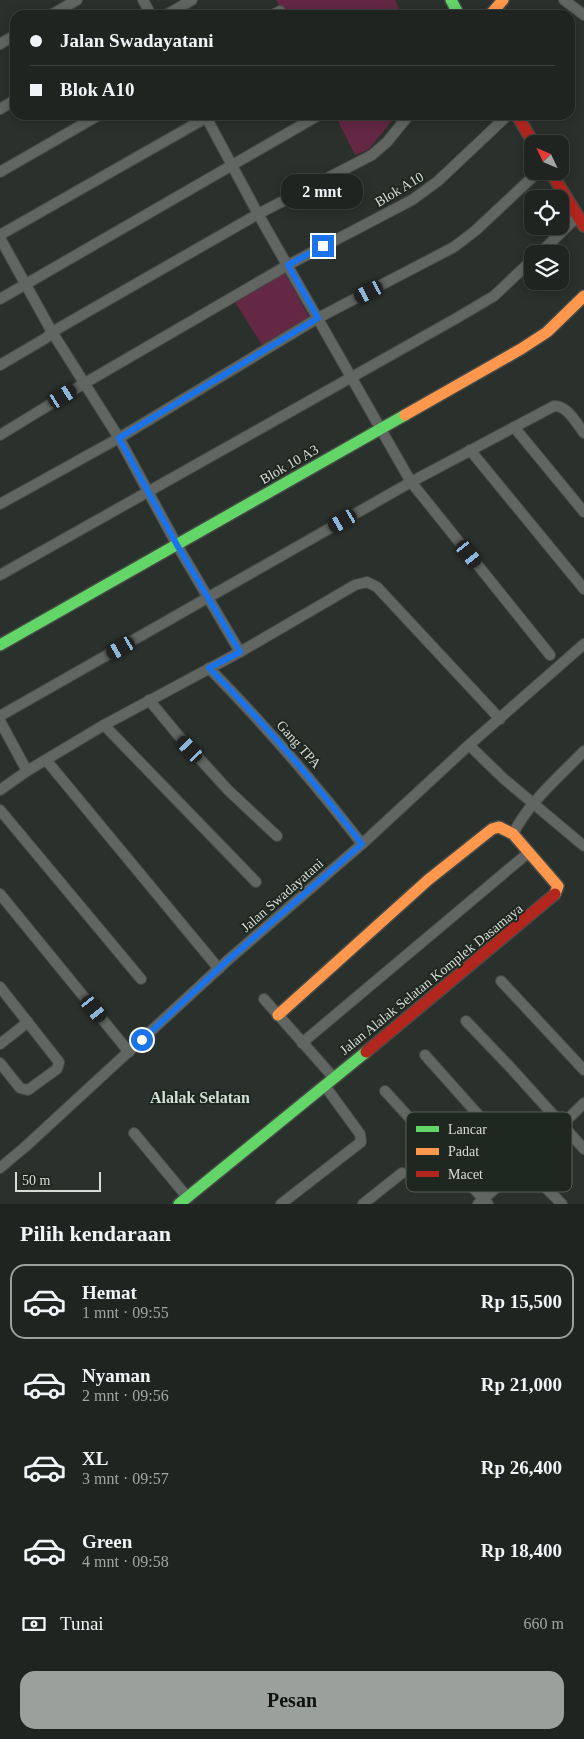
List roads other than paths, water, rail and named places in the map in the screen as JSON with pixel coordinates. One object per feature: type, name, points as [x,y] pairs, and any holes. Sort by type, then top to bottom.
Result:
[{"type":"street","points":[[60,10],[77,0]]},
{"type":"street","points":[[175,10],[192,0]]},
{"type":"street","points":[[494,10],[503,0]]},
{"type":"street","points":[[564,0],[584,15]]},
{"type":"street","points":[[0,172],[90,120]]},
{"type":"street","points":[[201,120],[0,237],[52,332],[119,438],[177,545],[240,652]]},
{"type":"street","points":[[210,120],[258,214],[411,482],[550,655]]},
{"type":"street","points":[[0,299],[310,120]]},
{"type":"street","points":[[0,365],[46,338],[52,332],[258,214],[372,155],[387,142],[405,120]]},
{"type":"street","name":"Blok A10","points":[[0,434],[288,265],[412,200],[438,182],[503,120]]},
{"type":"street","points":[[519,120],[528,135]]},
{"type":"street","points":[[0,504],[119,438],[318,318],[454,247],[475,231],[529,180]]},
{"type":"street","points":[[550,245],[581,221],[556,180]]},
{"type":"street","points":[[0,575],[494,296],[524,268]]},
{"type":"street","name":"Blok 10 A3","points":[[0,645],[521,349],[547,332],[584,296]]},
{"type":"street","points":[[0,716],[411,482],[554,406],[559,405],[564,408],[584,433]]},
{"type":"street","points":[[514,427],[584,512]]},
{"type":"street","points":[[470,450],[584,589]]},
{"type":"street","points":[[0,790],[27,771],[104,725],[240,652],[356,585],[367,582],[377,587],[500,719]]},
{"type":"street","name":"Jalan Swadayatani","points":[[0,1168],[218,969],[362,844],[469,745],[584,644]]},
{"type":"street","name":"Gang TPA","points":[[209,668],[247,706],[320,789],[362,844]]},
{"type":"street","points":[[149,700],[228,790],[277,836]]},
{"type":"street","points":[[0,721],[27,771]]},
{"type":"street","points":[[104,725],[256,882]]},
{"type":"street","points":[[469,745],[504,779],[584,846]]},
{"type":"street","points":[[278,1015],[428,880],[492,829],[499,827],[513,834],[517,825],[534,804],[584,751]]},
{"type":"street","points":[[46,760],[218,969]]},
{"type":"street","points":[[0,810],[141,979]]},
{"type":"street","name":"Jalan Alalak Selatan Komplek Dasamaya","points":[[183,1201],[554,897],[558,886],[513,834]]},
{"type":"street","points":[[302,1043],[528,853]]},
{"type":"street","points":[[0,894],[129,1052]]},
{"type":"street","points":[[501,981],[584,1070]]},
{"type":"street","points":[[0,987],[57,1057],[59,1062],[57,1069],[28,1090],[20,1088],[0,1063]]},
{"type":"street","points":[[264,999],[302,1043],[329,1082],[360,1134],[361,1142],[281,1204]]},
{"type":"street","points":[[466,1021],[550,1112]]},
{"type":"street","points":[[0,1044],[28,1022]]},
{"type":"street","points":[[425,1055],[476,1112]]},
{"type":"street","points":[[385,1092],[406,1116]]},
{"type":"street","points":[[572,1114],[584,1103]]},
{"type":"street","points":[[134,1133],[183,1201]]},
{"type":"street","points":[[572,1136],[584,1149]]},
{"type":"street","points":[[363,1204],[402,1173]]},
{"type":"street","points":[[474,1192],[483,1202],[493,1192]]},
{"type":"street","points":[[550,1192],[562,1204]]},
{"type":"district","name":"Alalak Selatan","points":[[200,1097]]}]
